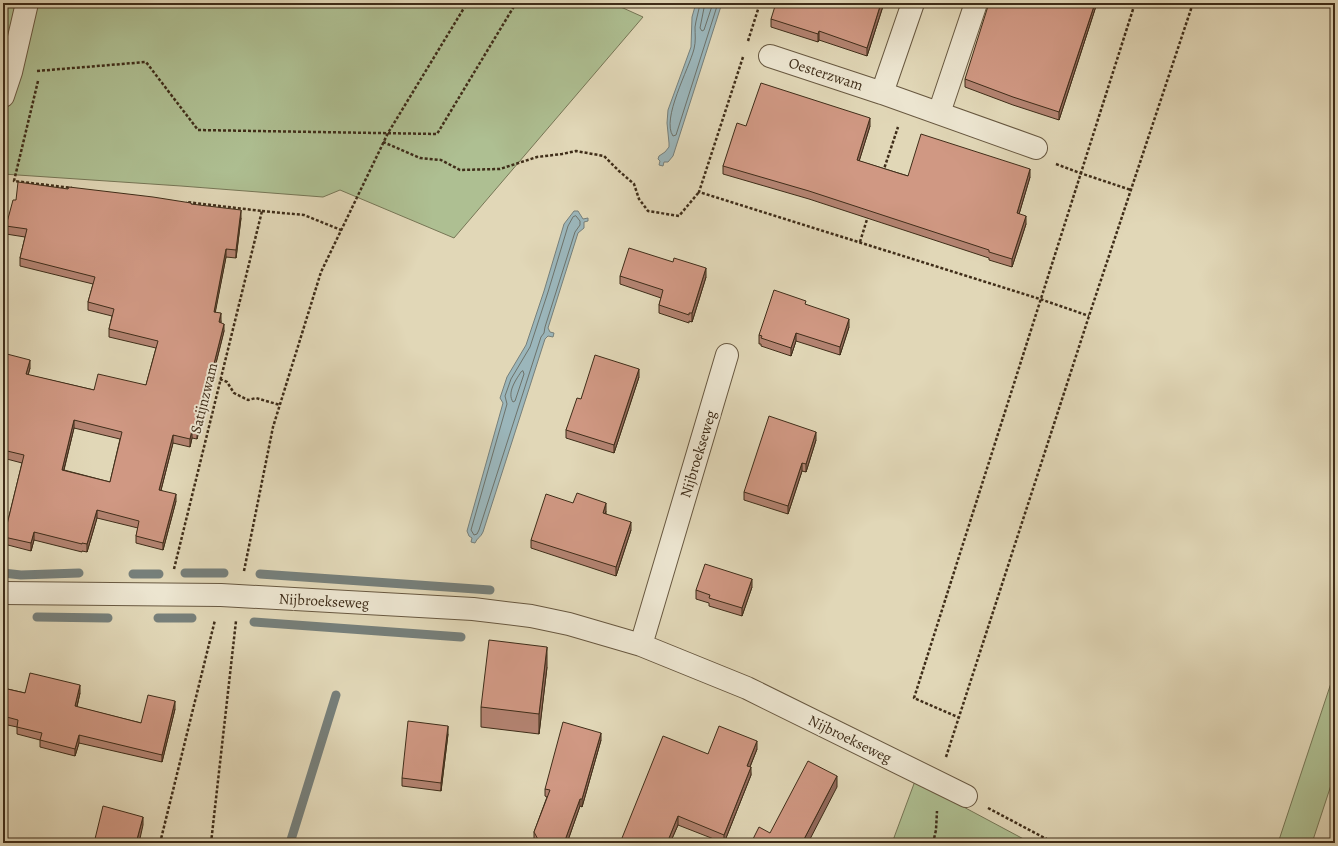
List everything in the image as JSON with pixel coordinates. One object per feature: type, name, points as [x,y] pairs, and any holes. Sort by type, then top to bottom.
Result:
[{"type":"street","points":[[3,96],[11,72],[27,3]]},
{"type":"street","name":"Oesterzwam","points":[[882,93],[913,3]]},
{"type":"street","points":[[938,113],[976,3]]},
{"type":"street","name":"Oesterzwam","points":[[770,56],[907,101],[1036,148]]},
{"type":"street","name":"Nijbroekseweg","points":[[641,645],[727,355]]},
{"type":"street","name":"Nijbroekseweg","points":[[3,593],[230,596],[473,609],[531,616],[569,624],[641,645],[747,688],[966,796]]},
{"type":"path","points":[[160,843],[230,596],[273,427],[322,272],[383,142],[467,3]]},
{"type":"path","points":[[11,72],[146,62],[198,130],[437,134],[516,3]]},
{"type":"path","points":[[746,48],[760,3]]},
{"type":"path","points":[[960,718],[914,698],[1135,3]]},
{"type":"path","points":[[934,843],[938,782],[960,718],[1089,316],[1193,3]]},
{"type":"path","points":[[383,142],[420,158],[441,160],[460,170],[500,169],[537,157],[576,151],[604,156],[634,184],[639,199],[648,211],[679,216],[699,192],[743,56]]},
{"type":"path","points":[[40,71],[42,64]]},
{"type":"path","points":[[38,79],[14,181],[76,189]]},
{"type":"path","points":[[882,176],[907,101]]},
{"type":"path","points":[[1036,148],[1045,160],[1131,190]]},
{"type":"path","points":[[699,192],[1040,299],[1089,316]]},
{"type":"path","points":[[178,201],[304,216],[341,230]]},
{"type":"path","name":"Satijnzwam","points":[[167,595],[262,211]]},
{"type":"path","points":[[860,242],[870,213]]},
{"type":"path","points":[[220,379],[227,382],[234,393],[248,400],[256,398],[280,405]]},
{"type":"path","points":[[210,843],[230,596]]},
{"type":"path","points":[[966,796],[1054,843]]},
{"type":"green space","points":[[3,3],[612,3],[643,17],[454,238],[340,190],[323,197],[3,174]]},
{"type":"green space","points":[[1335,671],[1335,773],[1312,843],[1278,843]]},
{"type":"green space","points":[[915,781],[1031,843],[892,843]]},
{"type":"water","points":[[696,3],[722,3],[673,156],[668,162],[664,162],[663,166],[659,165],[660,161],[658,159],[659,156],[669,147],[667,123],[668,110],[691,47],[692,17]]},
{"type":"water","points":[[574,211],[578,211],[583,219],[588,218],[588,221],[584,222],[584,228],[578,233],[548,328],[550,332],[554,333],[553,337],[548,336],[545,339],[483,532],[475,543],[471,542],[472,538],[469,536],[467,531],[503,403],[500,398],[507,377],[526,345],[564,224]]},
{"type":"building","points":[[776,3],[881,3],[867,48],[819,31],[818,34],[771,19]]},
{"type":"building","points":[[989,3],[1095,3],[1059,112],[965,79]]},
{"type":"building","points":[[761,83],[870,118],[857,160],[908,176],[921,134],[1030,169],[1017,213],[1026,216],[1012,259],[989,252],[989,250],[809,191],[723,166],[737,123],[746,126]]},
{"type":"building","points":[[18,182],[68,189],[69,187],[153,197],[191,204],[241,210],[236,250],[226,249],[214,312],[221,313],[219,322],[224,324],[197,431],[192,430],[190,439],[173,435],[159,490],[176,494],[163,543],[136,536],[139,521],[97,510],[87,544],[34,532],[31,543],[4,537],[24,455],[3,450],[3,353],[30,360],[26,374],[94,390],[98,374],[146,385],[158,341],[109,329],[114,309],[88,302],[95,277],[20,258],[27,229],[6,226],[13,200],[16,200]],"holes":[[[74,420],[122,432],[110,482],[62,470]]]},
{"type":"building","points":[[629,248],[673,262],[674,258],[706,268],[692,313],[689,313],[689,315],[659,305],[663,290],[620,276]]},
{"type":"building","points":[[774,290],[806,301],[805,304],[849,319],[840,347],[796,333],[791,348],[761,338],[762,336],[759,335]]},
{"type":"building","points":[[595,355],[639,369],[614,445],[566,430],[577,398],[581,399]]},
{"type":"building","points":[[769,416],[816,432],[806,464],[802,463],[788,506],[744,492]]},
{"type":"building","points":[[577,493],[606,503],[603,513],[631,522],[616,567],[531,540],[546,494],[573,503]]},
{"type":"building","points":[[705,564],[752,579],[742,608],[709,598],[710,595],[696,590]]},
{"type":"building","points":[[489,640],[547,647],[539,714],[481,707]]},
{"type":"building","points":[[30,673],[80,685],[75,706],[141,723],[148,695],[175,701],[162,755],[79,735],[75,749],[40,740],[42,733],[17,727],[18,720],[3,716],[3,688],[25,693]]},
{"type":"building","points":[[408,721],[448,726],[441,783],[402,778]]},
{"type":"building","points":[[563,722],[601,733],[582,799],[580,799],[564,843],[540,843],[534,832],[550,790],[545,789]]},
{"type":"building","points":[[719,726],[757,741],[747,766],[751,767],[724,835],[678,816],[667,843],[620,843],[663,736],[708,754]]},
{"type":"building","points":[[808,761],[837,776],[802,843],[751,843],[759,827],[770,833]]},
{"type":"building","points":[[103,806],[143,817],[136,843],[94,843]]},
{"type":"waterway","points":[[3,573],[21,575],[79,573]]},
{"type":"waterway","points":[[185,573],[224,573]]},
{"type":"waterway","points":[[133,574],[159,574]]},
{"type":"waterway","points":[[260,574],[490,590]]},
{"type":"waterway","points":[[37,617],[108,618]]},
{"type":"waterway","points":[[158,618],[192,618]]},
{"type":"waterway","points":[[254,622],[461,637]]},
{"type":"waterway","points":[[290,843],[336,695]]}]
